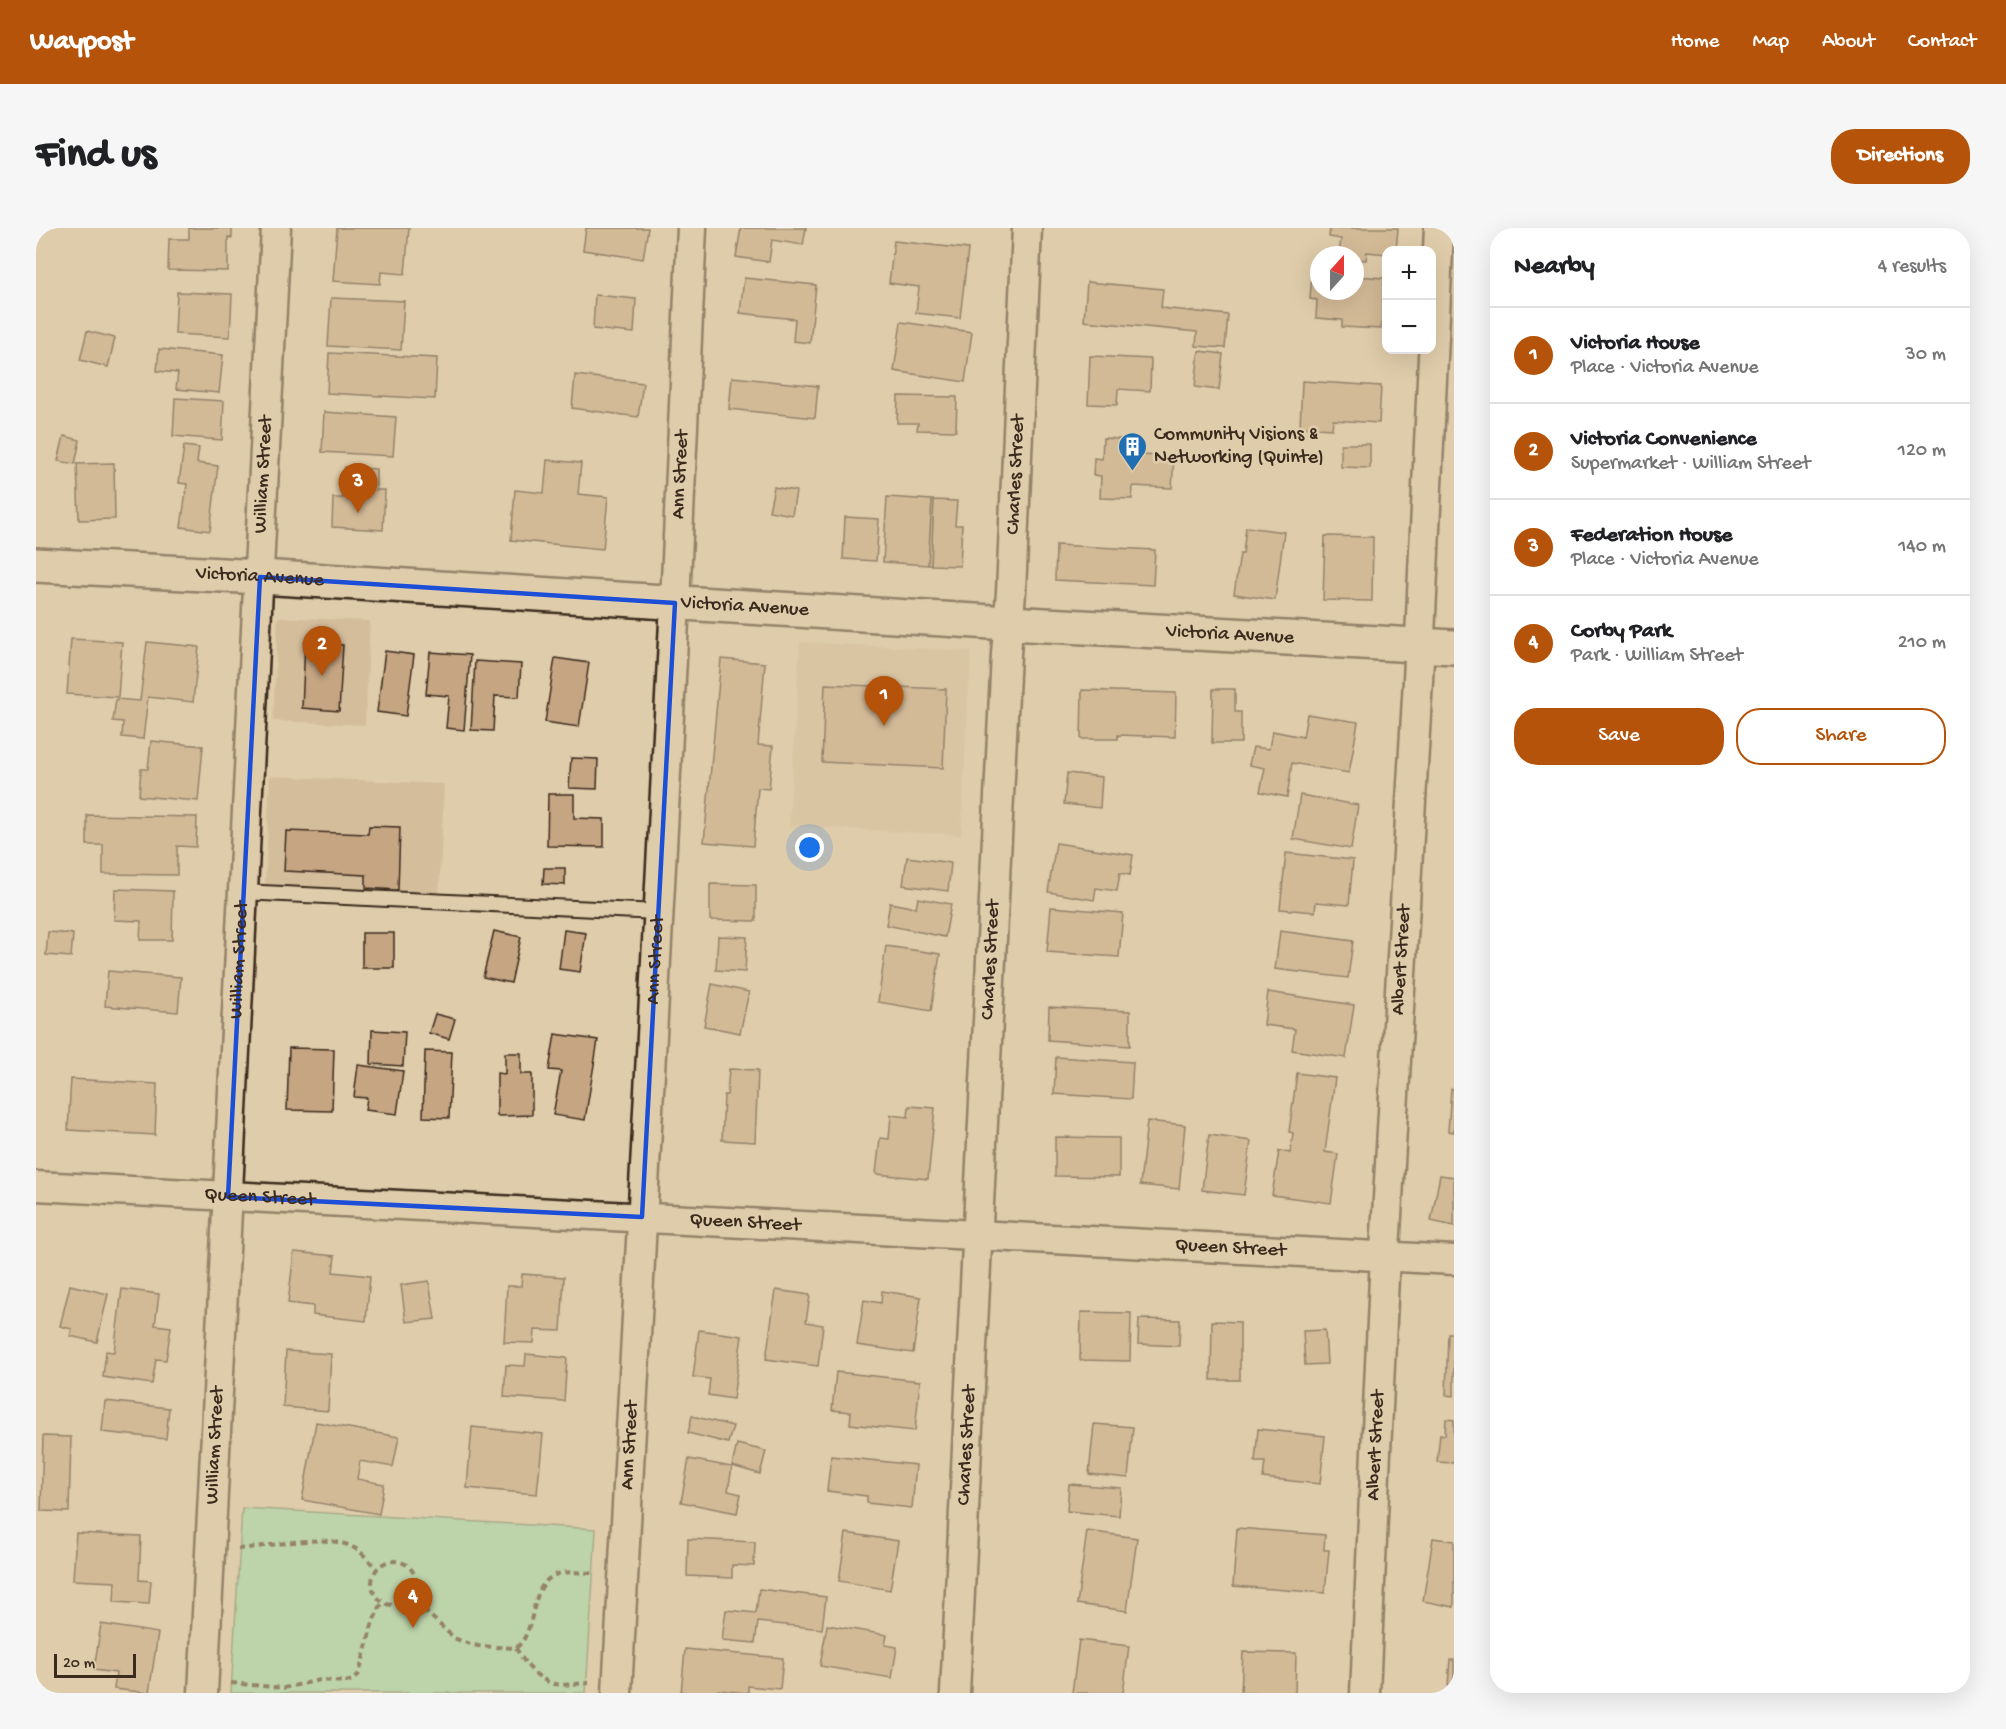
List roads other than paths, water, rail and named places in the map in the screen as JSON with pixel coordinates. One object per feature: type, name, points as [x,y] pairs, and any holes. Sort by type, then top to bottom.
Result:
[{"type":"street","name":"William Street","points":[[215,1688],[228,1197],[276,228]]},
{"type":"street","name":"Ann Street","points":[[605,1688],[642,1217],[675,603],[692,228]]},
{"type":"street","name":"Charles Street","points":[[955,1693],[1028,228]]},
{"type":"street","name":"Albert Street","points":[[1365,1693],[1384,1256],[1419,646],[1439,228]]},
{"type":"street","name":"Victoria Avenue","points":[[36,565],[1454,647]]},
{"type":"street","name":"Queen Street","points":[[36,1186],[1454,1260]]},
{"type":"lane","points":[[244,892],[658,912]]},
{"type":"place","name":"Community Visions & Networking (Quinte)","points":[[1133,472]]},
{"type":"place","name":"Federation House","points":[[358,513]]},
{"type":"place","name":"Victoria Convenience","points":[[322,676]]},
{"type":"place","name":"Victoria House","points":[[884,726]]},
{"type":"place","name":"Corby Park","points":[[413,1628]]}]
